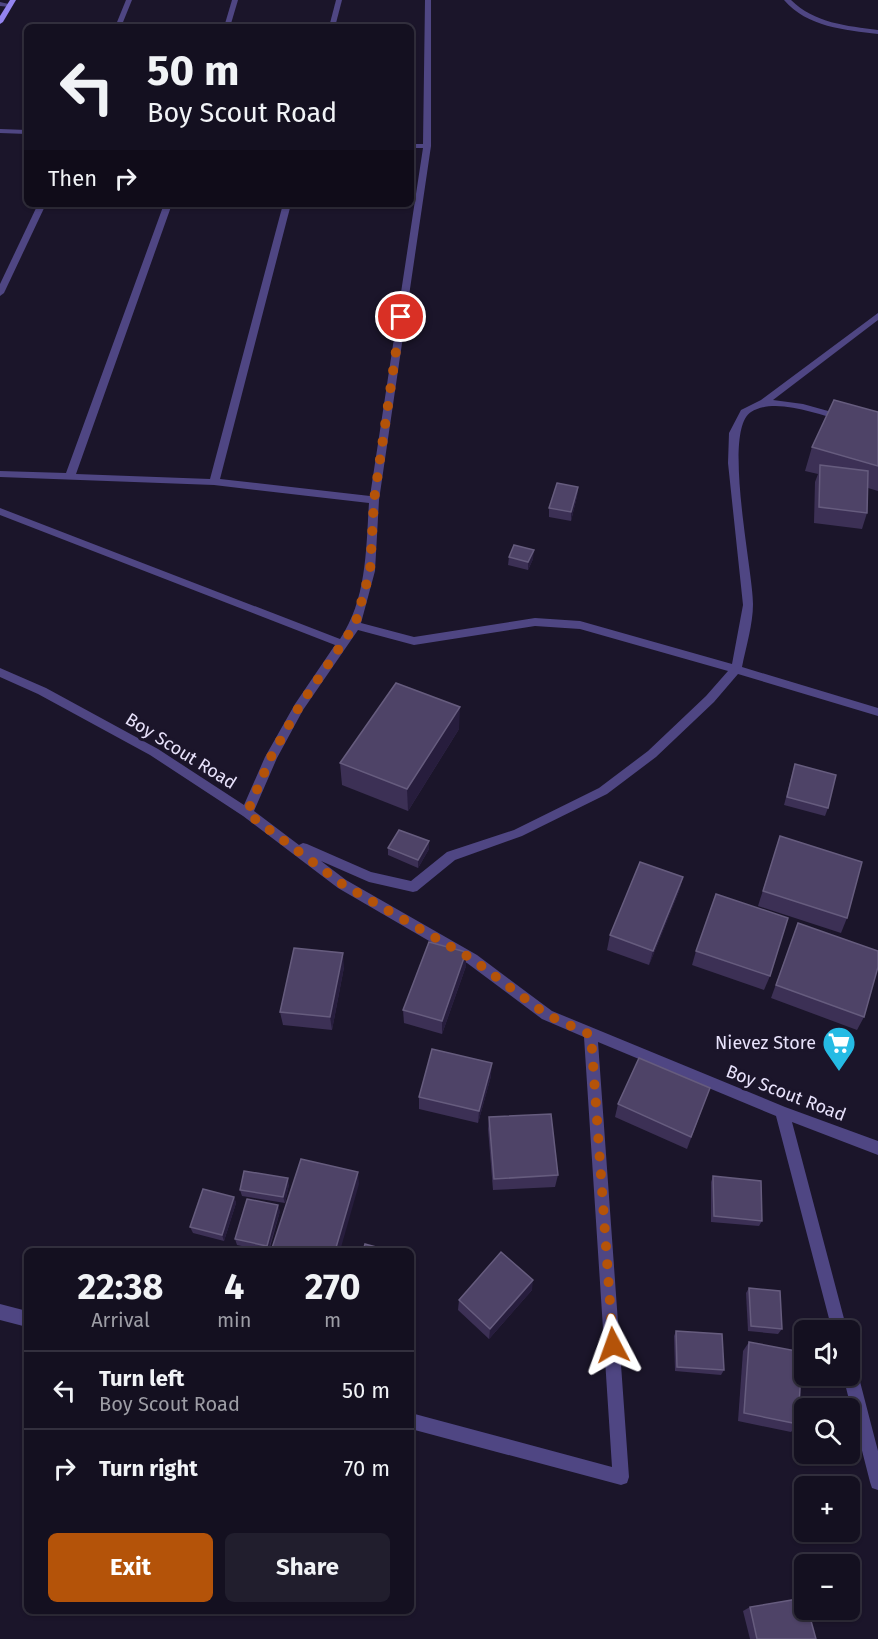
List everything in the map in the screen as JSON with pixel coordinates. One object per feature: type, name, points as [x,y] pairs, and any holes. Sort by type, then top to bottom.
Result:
[{"type":"street","points":[[119,24],[129,0]]},
{"type":"street","points":[[228,24],[235,0]]},
{"type":"street","points":[[334,24],[339,0]]},
{"type":"street","points":[[247,813],[271,757],[299,707],[355,625],[370,571],[374,500],[427,146],[428,0]]},
{"type":"street","points":[[787,0],[802,13],[821,21],[878,32]]},
{"type":"street","points":[[0,4],[11,2]]},
{"type":"street","points":[[0,22],[11,2]]},
{"type":"street","points":[[0,131],[24,132]]},
{"type":"street","points":[[414,146],[427,146]]},
{"type":"street","points":[[0,293],[41,207]]},
{"type":"street","points":[[70,476],[167,207]]},
{"type":"street","points":[[214,482],[286,207]]},
{"type":"street","points":[[282,839],[369,877],[413,887],[451,856],[518,833],[603,791],[652,754],[710,699],[736,669],[748,605],[733,462],[734,433],[744,412],[764,402],[878,316]]},
{"type":"street","points":[[764,402],[803,407],[849,420]]},
{"type":"street","points":[[0,474],[214,482],[374,500]]},
{"type":"street","points":[[0,511],[343,644]]},
{"type":"street","points":[[355,625],[414,641],[535,622],[580,625],[878,712]]},
{"type":"street","name":"Boy Scout Road","points":[[0,672],[42,691],[154,752],[247,813],[342,884],[472,959],[547,1015],[782,1112],[878,1148]]},
{"type":"street","points":[[414,1422],[621,1477],[591,1035]]},
{"type":"street","points":[[782,1112],[836,1320]]},
{"type":"street","points":[[0,1312],[24,1318]]},
{"type":"street","points":[[853,1386],[878,1482]]},
{"type":"building","points":[[834,400],[878,412],[878,466],[812,447]]},
{"type":"building","points":[[820,465],[868,471],[867,513],[819,507]]},
{"type":"building","points":[[557,483],[578,487],[571,512],[549,508]]},
{"type":"building","points":[[514,545],[534,550],[528,562],[509,557]]},
{"type":"building","points":[[396,683],[460,707],[407,789],[340,763]]},
{"type":"building","points":[[795,764],[836,775],[828,808],[787,797]]},
{"type":"building","points":[[399,830],[429,841],[418,860],[388,848]]},
{"type":"building","points":[[780,836],[862,862],[847,918],[763,891]]},
{"type":"building","points":[[640,862],[683,877],[653,951],[610,935]]},
{"type":"building","points":[[716,894],[788,918],[770,976],[696,951]]},
{"type":"building","points":[[798,923],[878,951],[878,967],[864,1017],[776,985]]},
{"type":"building","points":[[429,942],[466,952],[442,1021],[403,1010]]},
{"type":"building","points":[[294,948],[343,953],[330,1017],[280,1012]]},
{"type":"building","points":[[432,1049],[492,1063],[479,1111],[419,1097]]},
{"type":"building","points":[[639,1058],[710,1088],[691,1137],[618,1104]]},
{"type":"building","points":[[551,1114],[558,1175],[494,1179],[489,1117]]},
{"type":"building","points":[[301,1159],[358,1172],[336,1248],[272,1248]]},
{"type":"building","points":[[244,1171],[288,1178],[283,1197],[240,1190]]},
{"type":"building","points":[[713,1176],[761,1181],[762,1221],[714,1216]]},
{"type":"building","points":[[203,1189],[234,1197],[222,1235],[190,1227]]},
{"type":"building","points":[[247,1199],[278,1205],[267,1246],[235,1239]]},
{"type":"building","points":[[365,1244],[380,1248],[364,1248]]},
{"type":"building","points":[[501,1252],[533,1280],[490,1329],[459,1300]]},
{"type":"building","points":[[749,1288],[780,1291],[782,1329],[751,1326]]},
{"type":"building","points":[[676,1331],[722,1334],[724,1370],[677,1367]]},
{"type":"building","points":[[749,1342],[794,1350],[794,1386],[800,1386],[799,1398],[794,1398],[794,1423],[744,1413]]},
{"type":"building","points":[[794,1600],[794,1620],[811,1620],[816,1639],[757,1639],[750,1607]]},
{"type":"place","name":"Nievez Store","points":[[839,1072]]},
{"type":"route","points":[[401,317],[374,500],[370,571],[355,625],[299,707],[271,757],[247,813],[342,884],[472,959],[547,1015],[591,1035],[613,1345]]}]
